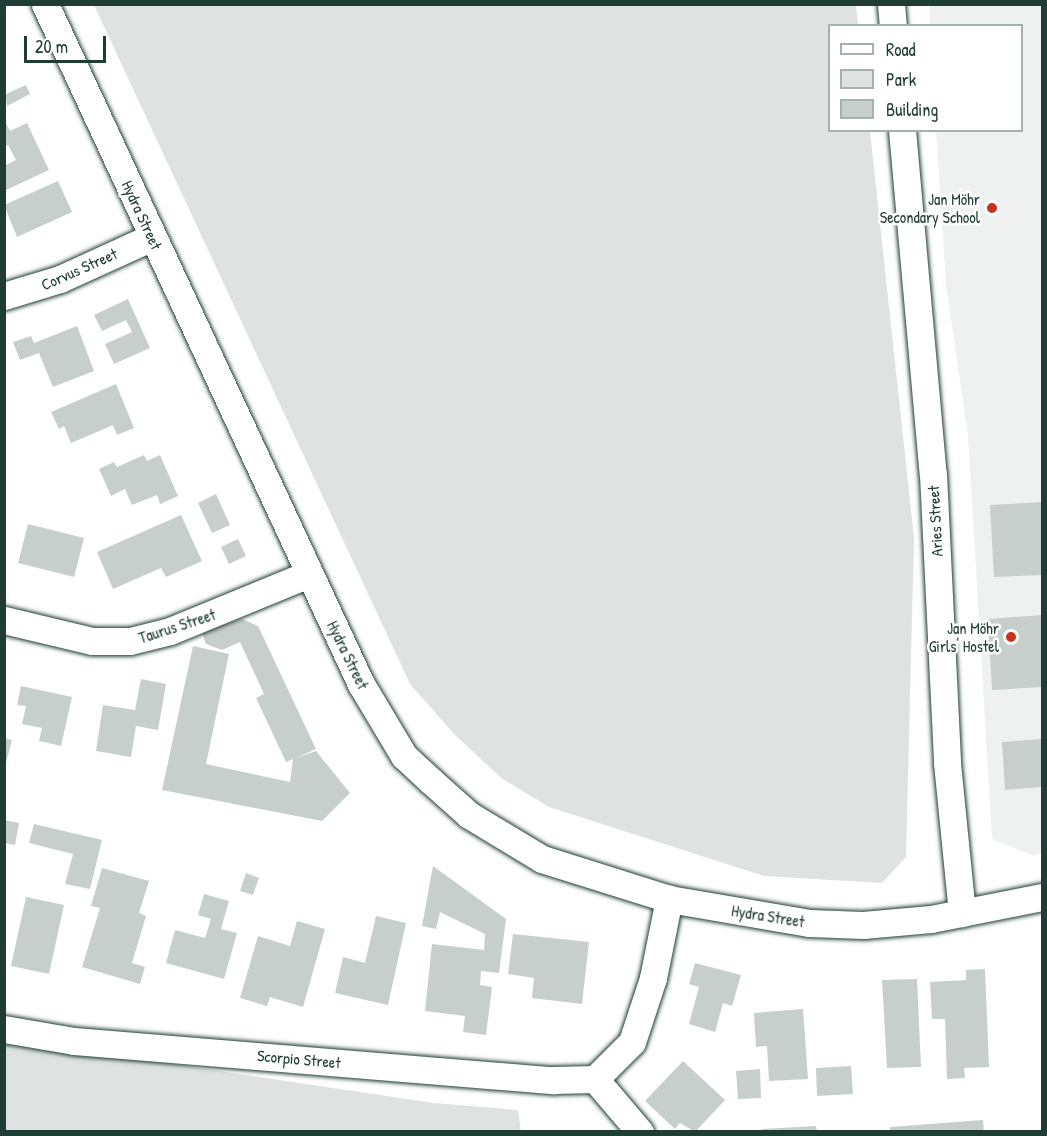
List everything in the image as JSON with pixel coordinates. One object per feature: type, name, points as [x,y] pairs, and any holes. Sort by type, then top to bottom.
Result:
[{"type":"street","name":"Hydra Street","points":[[45,4],[309,574],[375,710],[404,756],[431,781],[469,815],[542,859],[669,899],[810,923],[888,924],[1042,897]]},
{"type":"street","points":[[891,4],[892,24]]},
{"type":"street","name":"Aries Street","points":[[902,132],[933,474],[947,763],[962,912]]},
{"type":"street","name":"Corvus Street","points":[[4,296],[60,279],[152,237]]},
{"type":"street","name":"Taurus Street","points":[[4,620],[92,641],[130,641],[170,631],[309,574]]},
{"type":"street","points":[[640,1131],[595,1079],[632,1042],[653,978],[669,899]]},
{"type":"street","name":"Scorpio Street","points":[[4,1029],[74,1041],[553,1080],[595,1079]]},
{"type":"shaded area","points":[[929,5],[1042,5],[1042,853],[1034,856],[992,839],[968,435],[946,285],[936,132],[1023,132],[1023,24],[930,24]]},
{"type":"green space","points":[[94,5],[856,5],[858,24],[828,24],[828,132],[870,132],[914,538],[906,857],[882,883],[764,876],[549,807],[501,778],[455,735],[410,684]]},
{"type":"green space","points":[[4,1039],[434,1103],[518,1110],[521,1131],[5,1131]]},
{"type":"building","points":[[26,85],[30,94],[7,106],[5,91],[6,94]]},
{"type":"building","points":[[4,119],[10,131],[27,123],[49,170],[4,191],[4,166],[16,160],[8,145],[4,147]]},
{"type":"building","points":[[58,181],[72,212],[17,237],[4,205]]},
{"type":"building","points":[[128,299],[150,348],[114,364],[105,344],[132,332],[126,320],[102,331],[94,315]]},
{"type":"building","points":[[77,326],[94,371],[53,387],[39,353],[20,360],[13,342],[31,336],[34,343]]},
{"type":"building","points":[[116,384],[134,428],[117,435],[113,425],[71,443],[64,426],[59,429],[51,412]]},
{"type":"building","points":[[144,455],[147,461],[160,455],[178,496],[160,504],[157,495],[132,505],[125,489],[111,496],[99,469],[114,462],[117,467]]},
{"type":"building","points":[[216,494],[230,525],[212,533],[198,503]]},
{"type":"building","points":[[1042,502],[1042,575],[994,577],[990,505]]},
{"type":"building","points":[[181,515],[202,561],[166,577],[161,568],[113,589],[97,552]]},
{"type":"building","points":[[28,524],[84,538],[74,577],[18,563]]},
{"type":"building","points":[[238,539],[246,556],[229,564],[221,547]]},
{"type":"building","points":[[1042,615],[1042,687],[992,690],[988,619]]},
{"type":"building","points":[[242,619],[258,626],[316,749],[296,758],[316,751],[350,793],[322,821],[162,790],[193,646],[229,654],[206,764],[290,782],[293,759],[286,762],[256,698],[264,694],[240,642],[222,650],[206,644],[202,632]]},
{"type":"building","points":[[141,679],[166,684],[158,730],[136,726],[131,757],[96,751],[103,705],[135,710]]},
{"type":"building","points":[[21,686],[72,697],[61,746],[39,741],[42,728],[22,724],[26,706],[17,705]]},
{"type":"building","points":[[4,738],[12,740],[5,767],[4,767]]},
{"type":"building","points":[[1042,739],[1042,787],[1005,790],[1002,742]]},
{"type":"building","points":[[5,820],[19,823],[15,845],[5,843]]},
{"type":"building","points":[[34,824],[102,840],[90,889],[65,884],[73,854],[29,843]]},
{"type":"building","points":[[433,866],[506,919],[499,973],[481,971],[480,985],[492,987],[486,1035],[463,1032],[465,1016],[425,1011],[432,944],[484,950],[485,934],[440,912],[436,929],[422,926]]},
{"type":"building","points":[[102,868],[149,881],[139,913],[146,916],[132,963],[145,967],[140,984],[82,967],[100,908],[91,906]]},
{"type":"building","points":[[246,873],[259,878],[253,895],[240,891]]},
{"type":"building","points":[[204,894],[229,901],[221,929],[237,933],[224,979],[166,963],[175,930],[205,938],[211,919],[198,915]]},
{"type":"building","points":[[26,897],[64,905],[49,974],[11,966]]},
{"type":"building","points":[[376,916],[406,923],[388,1005],[335,993],[343,957],[365,963]]},
{"type":"building","points":[[297,921],[325,929],[303,1007],[270,997],[267,1006],[240,998],[258,936],[290,946]]},
{"type":"building","points":[[513,934],[589,942],[582,1004],[532,998],[534,978],[508,974]]},
{"type":"building","points":[[695,963],[741,975],[732,1006],[723,1003],[715,1032],[689,1024],[699,987],[689,984]]},
{"type":"building","points":[[985,969],[989,1067],[964,1068],[965,1078],[947,1079],[945,1019],[932,1019],[930,982],[966,980],[966,970]]},
{"type":"building","points":[[917,979],[921,1067],[887,1068],[882,980]]},
{"type":"building","points":[[803,1009],[808,1079],[769,1081],[767,1046],[756,1047],[754,1013]]},
{"type":"building","points":[[683,1061],[725,1100],[695,1132],[680,1123],[675,1129],[645,1101]]},
{"type":"building","points":[[851,1066],[853,1094],[817,1096],[816,1068]]},
{"type":"building","points":[[760,1069],[761,1098],[738,1099],[736,1071]]},
{"type":"building","points":[[983,1120],[984,1132],[890,1132],[890,1127]]},
{"type":"building","points":[[816,1126],[817,1132],[762,1132],[762,1129]]},
{"type":"place","name":"Jan Möhr Secondary School","points":[[992,208]]},
{"type":"place","name":"Jan Möhr Girls' Hostel","points":[[1011,637]]}]
